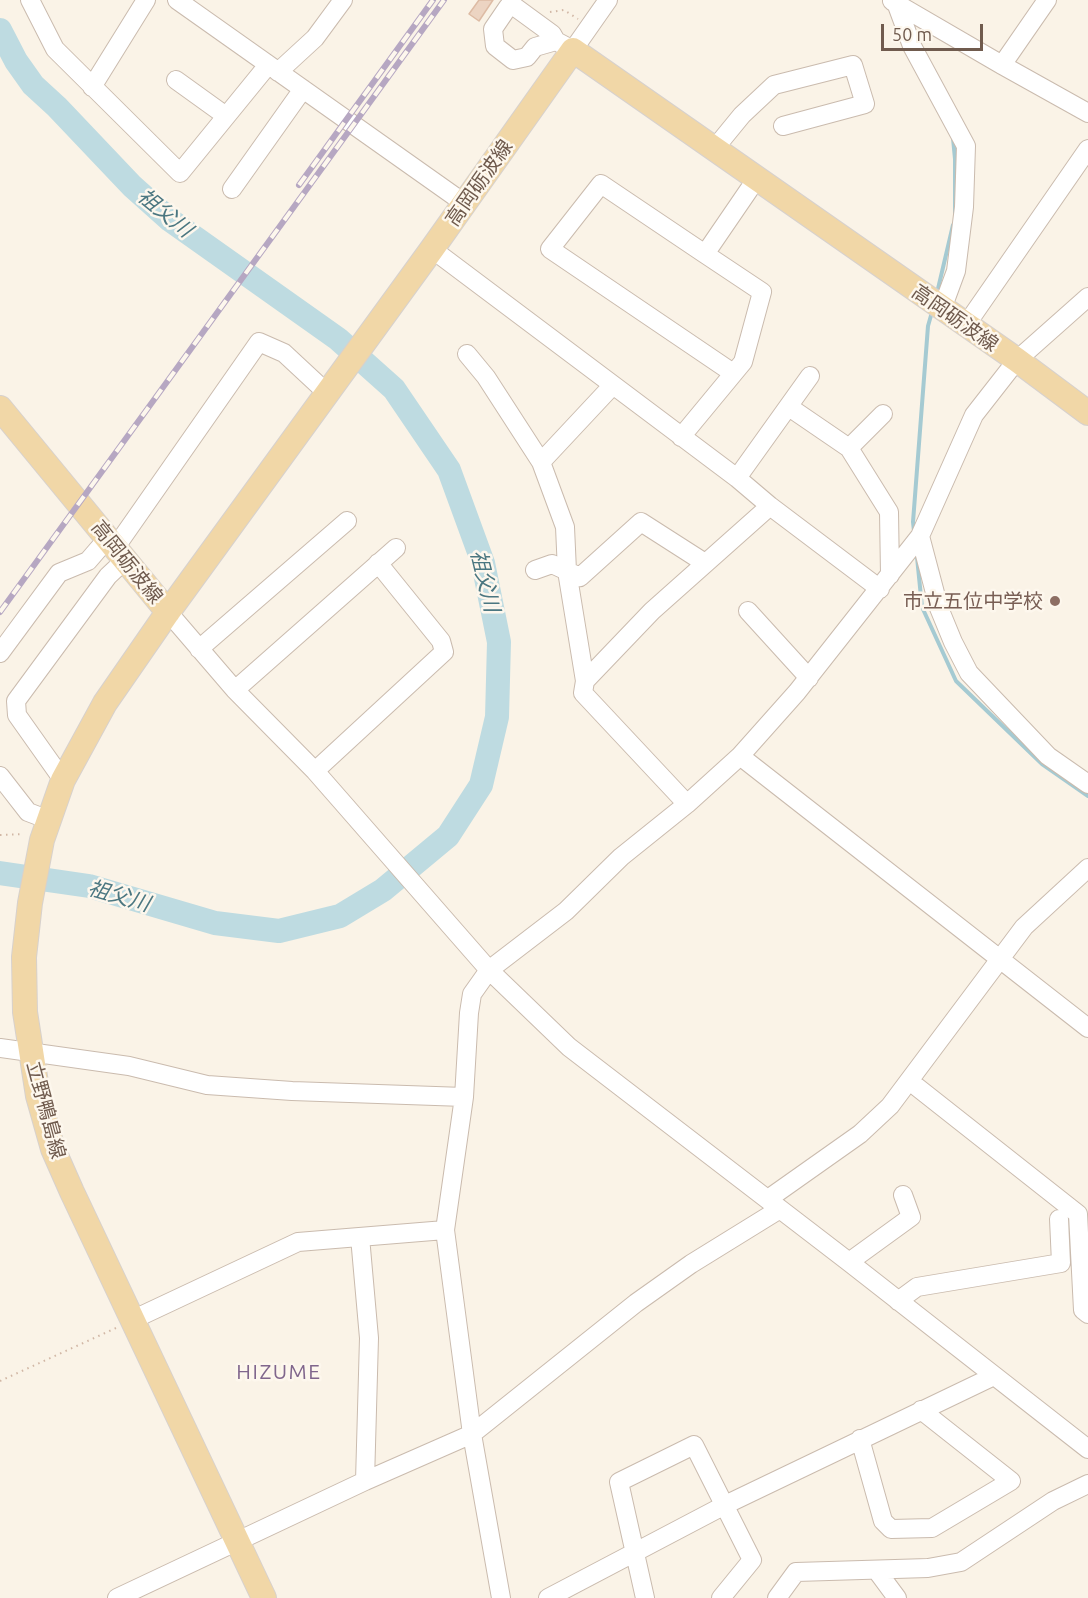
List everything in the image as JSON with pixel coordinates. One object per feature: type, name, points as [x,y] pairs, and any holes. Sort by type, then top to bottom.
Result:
[{"type":"main road","name":"高岡砺波線","points":[[0,408],[168,612],[432,249],[565,45],[1017,360],[1088,413]]},
{"type":"main road","name":"立野鴨島線","points":[[168,612],[105,703],[63,780],[45,832],[30,903],[24,957],[25,1012],[38,1096],[53,1149],[264,1598]]},
{"type":"street","points":[[30,0],[55,49],[180,173],[226,116],[273,68],[315,38],[343,0]]},
{"type":"street","points":[[92,87],[146,0]]},
{"type":"street","points":[[177,0],[464,203]]},
{"type":"street","points":[[565,45],[526,6],[508,7],[493,28],[495,46],[513,60],[527,57],[535,47],[565,45],[608,0]]},
{"type":"street","points":[[1002,65],[1047,0]]},
{"type":"street","points":[[897,1],[1002,65],[1088,113]]},
{"type":"street","points":[[897,1],[912,46],[966,146],[964,207],[956,271],[942,309]]},
{"type":"street","points":[[715,148],[742,115],[774,86],[853,65],[865,104],[783,126]]},
{"type":"street","points":[[176,80],[226,116]]},
{"type":"street","points":[[232,189],[303,89]]},
{"type":"street","points":[[966,325],[1088,149]]},
{"type":"street","points":[[705,254],[758,178]]},
{"type":"street","points":[[681,436],[743,362],[762,292],[602,184],[550,249],[733,373]]},
{"type":"street","points":[[432,249],[737,478],[770,506],[885,582]]},
{"type":"street","points":[[501,1598],[472,1434],[445,1230],[464,1097],[468,1012],[472,994],[489,970],[566,911],[621,857],[687,804],[740,756],[809,678],[920,536],[974,415],[1017,360],[1088,297]]},
{"type":"street","points":[[63,780],[17,715],[16,701],[108,576],[116,549],[259,342],[284,353],[332,385]]},
{"type":"street","points":[[467,354],[486,377],[541,462],[565,527],[567,571],[585,681],[583,693],[687,804]]},
{"type":"street","points":[[737,478],[810,376]]},
{"type":"street","points":[[541,462],[613,385]]},
{"type":"street","points":[[789,407],[849,448],[888,512],[885,582]]},
{"type":"street","points":[[849,448],[883,414]]},
{"type":"street","points":[[585,681],[652,610],[770,506]]},
{"type":"street","points":[[199,649],[347,521]]},
{"type":"street","points":[[535,570],[552,564],[580,577],[641,522],[705,563]]},
{"type":"street","points":[[920,536],[939,608],[969,673],[1048,756],[1088,784]]},
{"type":"street","points":[[236,690],[396,548]]},
{"type":"street","points":[[0,653],[59,573],[116,549]]},
{"type":"street","points":[[315,771],[444,652],[441,641],[378,563]]},
{"type":"street","points":[[748,611],[809,678]]},
{"type":"street","points":[[168,612],[236,690],[315,771],[489,970],[569,1047],[1088,1449]]},
{"type":"street","points":[[740,756],[1088,1028]]},
{"type":"street","points":[[0,776],[45,832]]},
{"type":"street","points":[[117,1598],[365,1481],[472,1434],[636,1303],[774,1204],[860,1134],[890,1106],[1024,927],[1088,868]]},
{"type":"street","points":[[0,1048],[129,1066],[207,1085],[292,1091],[464,1097]]},
{"type":"street","points":[[917,1087],[1078,1214],[1083,1310],[1088,1314]]},
{"type":"street","points":[[849,1262],[911,1217],[903,1195]]},
{"type":"street","points":[[898,1301],[917,1287],[1061,1263],[1059,1219]]},
{"type":"street","points":[[132,1320],[298,1242],[445,1230]]},
{"type":"street","points":[[360,1237],[369,1338],[365,1481]]},
{"type":"street","points":[[555,1596],[725,1505],[994,1376]]},
{"type":"street","points":[[860,1439],[883,1521],[891,1529],[932,1528],[1011,1481],[921,1410]]},
{"type":"street","points":[[645,1598],[618,1482],[694,1445],[752,1560],[721,1598]]},
{"type":"street","points":[[777,1598],[796,1572],[928,1568],[961,1562],[1053,1501],[1088,1484]]},
{"type":"street","points":[[878,1571],[897,1598]]},
{"type":"path","points":[[549,12],[564,9],[582,22]]},
{"type":"path","points":[[0,835],[45,832]]},
{"type":"path","points":[[0,1382],[132,1320]]},
{"type":"building","points":[[479,0],[493,0],[479,21],[469,14]]},
{"type":"waterway","name":"祖父川","points":[[0,30],[16,61],[33,85],[132,186],[170,220],[338,339],[394,389],[449,470],[483,563],[499,642],[497,717],[481,785],[448,836],[383,890],[340,916],[279,931],[215,923],[89,886],[0,873]]},
{"type":"waterway","points":[[953,138],[955,214]]},
{"type":"waterway","points":[[937,293],[953,225]]},
{"type":"waterway","points":[[914,531],[928,326],[932,312]]},
{"type":"waterway","points":[[917,557],[922,607],[956,681],[1042,764],[1088,796]]},
{"type":"railway","points":[[299,185],[433,0]]},
{"type":"railway","points":[[0,612],[444,0]]},
{"type":"place","name":"市立五位中学校","points":[[1055,601]]},
{"type":"district","name":"HIZUME","points":[[279,1372]]}]
